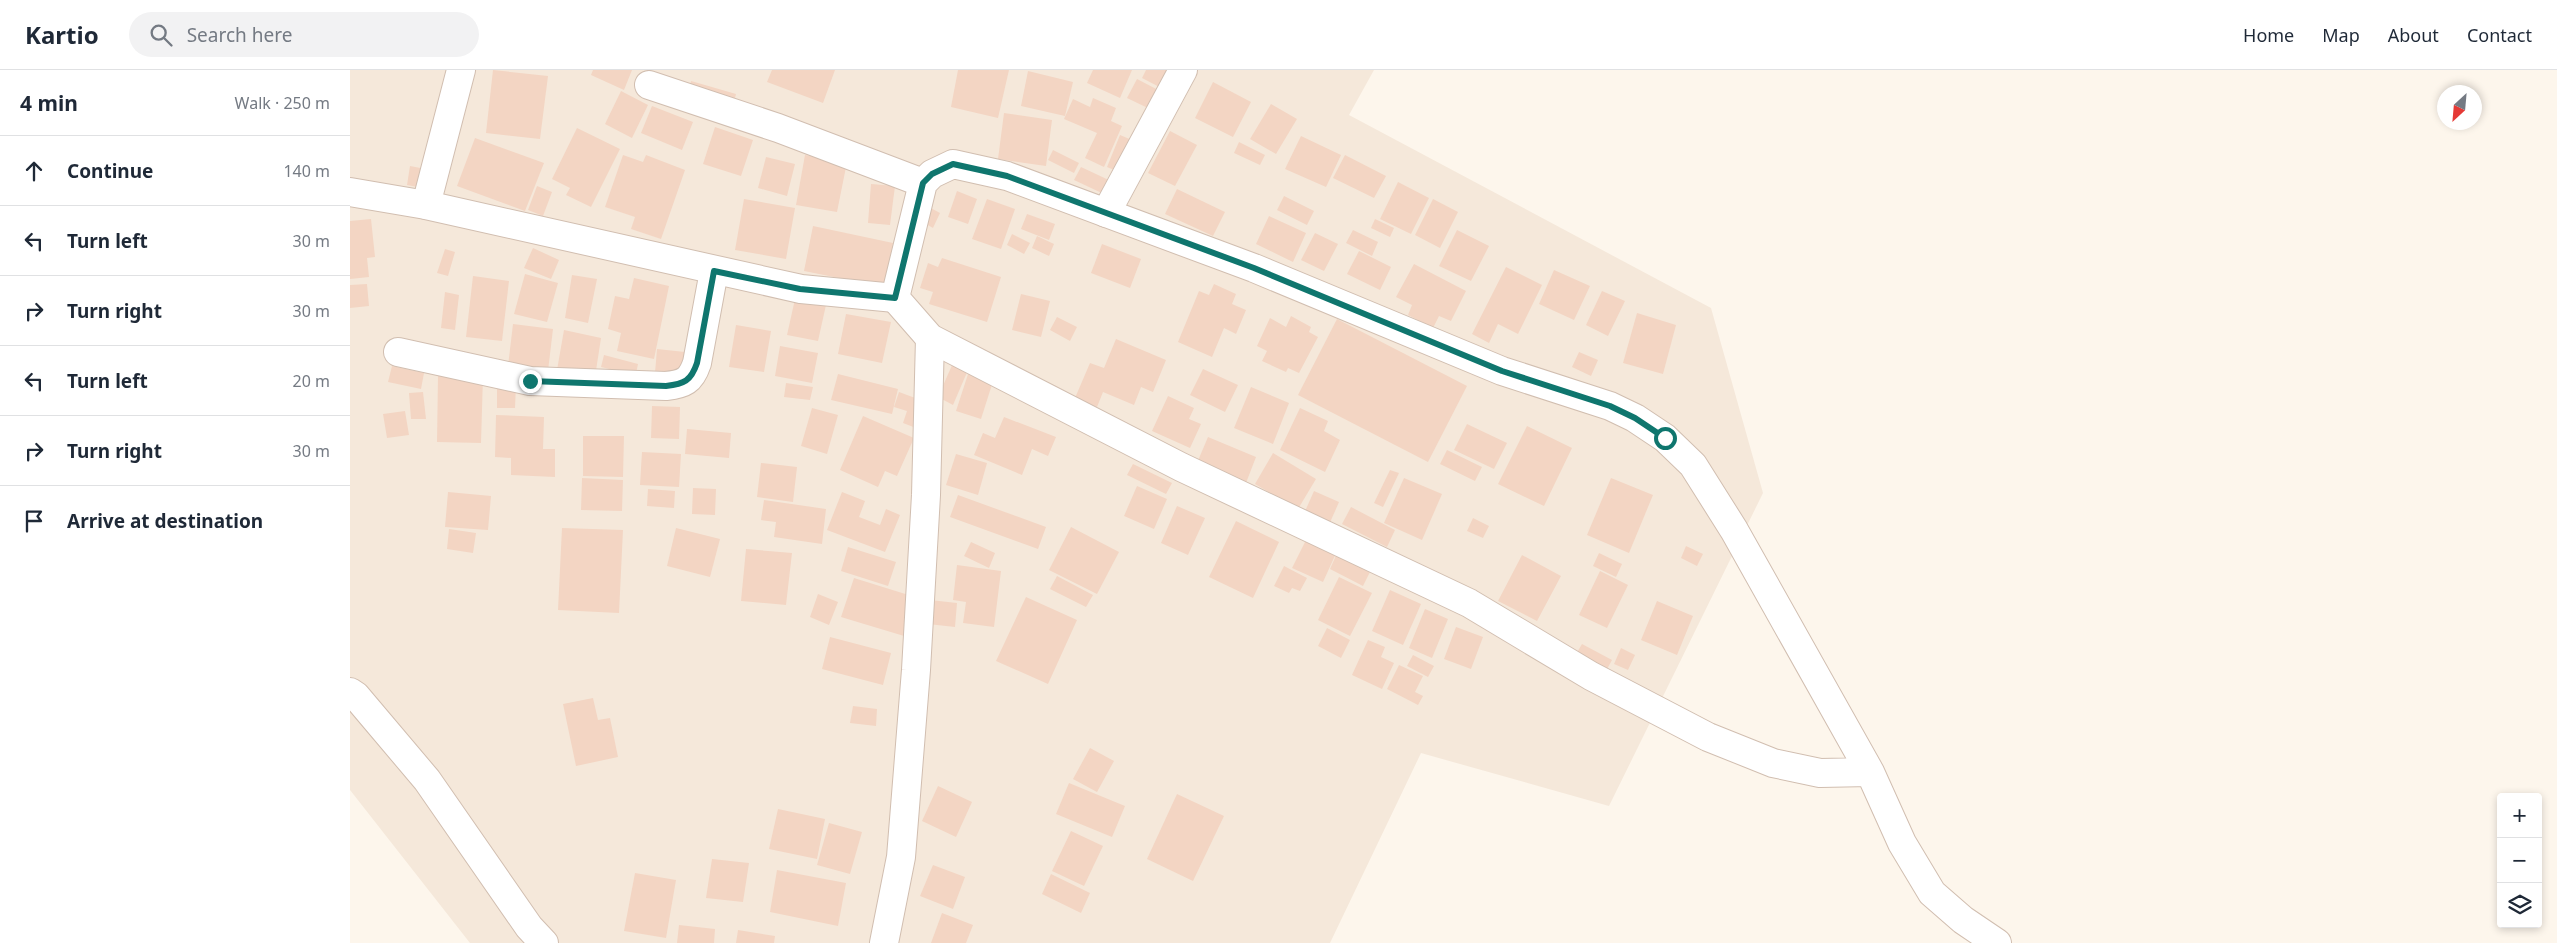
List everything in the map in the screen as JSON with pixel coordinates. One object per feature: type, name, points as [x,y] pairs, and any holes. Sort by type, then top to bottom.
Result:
[{"type":"street","points":[[426,205],[461,70]]},
{"type":"street","points":[[1106,213],[1183,70]]},
{"type":"street","points":[[649,85],[778,128],[923,183]]},
{"type":"street","points":[[895,298],[923,183],[932,174],[953,164],[1007,176],[1254,268],[1502,371],[1610,406],[1635,418],[1665,438],[1693,465],[1734,530],[1870,772],[1902,843],[1932,893],[1963,920],[1997,943]]},
{"type":"street","points":[[350,192],[426,205],[800,289],[895,298],[930,338],[1181,467],[1469,603],[1591,676],[1708,738],[1772,763],[1820,773],[1870,772]]},
{"type":"street","points":[[398,352],[530,381],[666,386],[681,384],[692,375],[697,363],[714,271]]},
{"type":"street","points":[[884,943],[901,857],[916,670],[926,495],[930,338]]},
{"type":"street","points":[[350,692],[356,696],[427,780],[529,927],[544,943]]},
{"type":"shaded area","points":[[350,70],[1374,70],[1349,115],[1711,308],[1763,493],[1609,806],[1421,753],[1330,943],[470,943],[350,790]]},
{"type":"building","points":[[493,70],[548,76],[540,139],[486,133]]},
{"type":"building","points":[[593,70],[632,70],[624,90],[591,75]]},
{"type":"building","points":[[772,70],[835,70],[823,103],[767,82]]},
{"type":"building","points":[[958,70],[1009,70],[998,118],[951,107]]},
{"type":"building","points":[[1093,70],[1132,70],[1120,98],[1087,83]]},
{"type":"building","points":[[1146,70],[1180,70],[1169,92],[1142,78]]},
{"type":"building","points":[[1028,71],[1073,82],[1065,116],[1021,106]]},
{"type":"building","points":[[1137,79],[1164,93],[1154,111],[1127,98]]},
{"type":"building","points":[[691,81],[736,94],[733,106],[688,93]]},
{"type":"building","points":[[1213,82],[1251,102],[1233,137],[1195,118]]},
{"type":"building","points":[[621,91],[648,105],[632,138],[605,124]]},
{"type":"building","points":[[1093,98],[1116,108],[1111,121],[1122,126],[1104,167],[1085,158],[1097,133],[1064,119],[1073,99],[1090,107]]},
{"type":"building","points":[[1271,104],[1297,119],[1276,154],[1250,139]]},
{"type":"building","points":[[652,106],[693,122],[682,150],[641,133]]},
{"type":"building","points":[[1004,113],[1052,120],[1046,166],[998,159]]},
{"type":"building","points":[[715,127],[753,140],[741,176],[703,164]]},
{"type":"building","points":[[577,128],[620,149],[591,207],[566,195],[570,188],[552,179]]},
{"type":"building","points":[[1170,131],[1197,145],[1175,186],[1148,173]]},
{"type":"building","points":[[1120,135],[1139,143],[1126,175],[1107,167]]},
{"type":"building","points":[[1301,136],[1341,155],[1326,187],[1285,169]]},
{"type":"building","points":[[475,138],[544,163],[525,211],[457,186]]},
{"type":"building","points":[[1239,142],[1265,155],[1260,165],[1234,153]]},
{"type":"building","points":[[1053,150],[1079,163],[1074,173],[1048,160]]},
{"type":"building","points":[[623,155],[643,162],[646,155],[685,170],[661,239],[631,229],[635,217],[605,207]]},
{"type":"building","points":[[805,155],[847,162],[837,212],[796,205]]},
{"type":"building","points":[[1345,155],[1386,176],[1374,198],[1333,178]]},
{"type":"building","points":[[766,157],[795,164],[787,196],[758,188]]},
{"type":"building","points":[[410,166],[431,170],[428,189],[407,185]]},
{"type":"building","points":[[1081,167],[1113,182],[1106,195],[1074,180]]},
{"type":"building","points":[[1398,182],[1429,198],[1411,234],[1380,219]]},
{"type":"building","points":[[871,184],[895,186],[890,225],[868,223]]},
{"type":"building","points":[[537,186],[552,192],[543,216],[528,210]]},
{"type":"building","points":[[1177,189],[1225,212],[1213,236],[1165,214]]},
{"type":"building","points":[[957,191],[977,199],[968,224],[948,217]]},
{"type":"building","points":[[1284,196],[1314,211],[1307,225],[1277,210]]},
{"type":"building","points":[[744,199],[795,208],[786,259],[735,250]]},
{"type":"building","points":[[987,199],[1015,209],[1001,249],[972,239]]},
{"type":"building","points":[[1433,199],[1458,212],[1440,248],[1415,235]]},
{"type":"building","points":[[927,206],[940,213],[933,228],[919,220]]},
{"type":"building","points":[[1027,214],[1055,224],[1049,240],[1021,229]]},
{"type":"building","points":[[1269,216],[1306,233],[1293,262],[1256,244]]},
{"type":"building","points":[[371,219],[375,257],[367,258],[369,277],[350,279],[350,221]]},
{"type":"building","points":[[1375,219],[1394,228],[1390,237],[1371,228]]},
{"type":"building","points":[[813,226],[893,243],[884,287],[804,271]]},
{"type":"building","points":[[1353,230],[1378,242],[1372,256],[1346,243]]},
{"type":"building","points":[[1457,230],[1489,246],[1471,281],[1439,266]]},
{"type":"building","points":[[1315,233],[1338,244],[1324,271],[1301,260]]},
{"type":"building","points":[[1012,234],[1030,243],[1024,254],[1007,245]]},
{"type":"building","points":[[1037,236],[1054,244],[1049,256],[1032,248]]},
{"type":"building","points":[[1102,244],[1141,259],[1130,288],[1091,273]]},
{"type":"building","points":[[533,248],[559,260],[551,279],[524,268]]},
{"type":"building","points":[[445,249],[455,252],[448,276],[437,273]]},
{"type":"building","points":[[1359,251],[1391,267],[1380,290],[1347,274]]},
{"type":"building","points":[[942,258],[1001,277],[987,322],[929,304],[933,292],[920,288],[928,263],[938,267]]},
{"type":"building","points":[[1414,264],[1466,291],[1451,321],[1439,316],[1433,328],[1408,315],[1412,305],[1396,297]]},
{"type":"building","points":[[1506,267],[1542,285],[1518,334],[1498,324],[1489,343],[1472,334]]},
{"type":"building","points":[[1554,270],[1590,286],[1574,320],[1539,304]]},
{"type":"building","points":[[525,274],[558,283],[547,322],[514,314]]},
{"type":"building","points":[[572,275],[597,279],[588,323],[565,318]]},
{"type":"building","points":[[473,276],[509,281],[502,341],[466,337]]},
{"type":"building","points":[[634,278],[669,286],[654,359],[617,351],[621,333],[608,329],[615,296],[629,299]]},
{"type":"building","points":[[367,284],[369,306],[350,308],[350,285]]},
{"type":"building","points":[[1214,284],[1236,294],[1232,304],[1246,310],[1236,334],[1224,328],[1212,357],[1178,342],[1199,291],[1209,295]]},
{"type":"building","points":[[1602,291],[1625,301],[1608,336],[1586,325]]},
{"type":"building","points":[[445,292],[459,295],[455,330],[441,328]]},
{"type":"building","points":[[1021,294],[1050,301],[1041,337],[1012,330]]},
{"type":"building","points":[[795,299],[826,305],[818,341],[787,335]]},
{"type":"building","points":[[1637,313],[1676,325],[1663,374],[1623,363]]},
{"type":"building","points":[[846,314],[891,322],[882,363],[838,354]]},
{"type":"building","points":[[1291,316],[1311,327],[1309,332],[1318,337],[1299,373],[1288,368],[1286,372],[1262,361],[1267,351],[1257,346],[1270,318],[1286,327]]},
{"type":"building","points":[[1057,317],[1077,327],[1070,341],[1050,330]]},
{"type":"building","points":[[1337,319],[1467,386],[1428,462],[1298,395]]},
{"type":"building","points":[[513,324],[553,329],[548,371],[508,366]]},
{"type":"building","points":[[736,325],[771,331],[764,372],[729,367]]},
{"type":"building","points":[[564,330],[601,338],[595,377],[557,370]]},
{"type":"building","points":[[1116,339],[1166,360],[1153,392],[1141,387],[1134,405],[1103,392],[1097,407],[1075,398],[1090,363],[1104,368]]},
{"type":"building","points":[[780,346],[818,353],[812,383],[775,376]]},
{"type":"building","points":[[657,349],[685,352],[682,376],[655,373]]},
{"type":"building","points":[[1579,352],[1598,360],[1591,376],[1572,367]]},
{"type":"building","points":[[604,355],[638,364],[634,383],[626,373],[601,367]]},
{"type":"building","points":[[953,363],[968,370],[953,405],[938,397]]},
{"type":"building","points":[[392,366],[424,373],[421,389],[388,382]]},
{"type":"building","points":[[970,368],[995,375],[981,419],[956,411]]},
{"type":"building","points":[[1203,369],[1238,385],[1225,412],[1190,395]]},
{"type":"building","points":[[838,374],[898,389],[892,414],[831,400]]},
{"type":"building","points":[[438,375],[483,376],[481,443],[437,442]]},
{"type":"building","points":[[786,383],[813,387],[810,400],[784,397]]},
{"type":"building","points":[[497,384],[516,385],[515,408],[497,408]]},
{"type":"building","points":[[1251,387],[1289,403],[1273,444],[1234,428]]},
{"type":"building","points":[[423,392],[426,419],[411,419],[409,393]]},
{"type":"building","points":[[899,392],[926,402],[916,428],[903,423],[907,411],[894,407]]},
{"type":"building","points":[[1168,396],[1194,408],[1189,419],[1201,424],[1190,448],[1152,431]]},
{"type":"building","points":[[652,406],[680,407],[679,439],[651,438]]},
{"type":"building","points":[[812,408],[838,415],[827,454],[801,446]]},
{"type":"building","points":[[1300,408],[1328,421],[1324,431],[1340,440],[1325,472],[1280,450]]},
{"type":"building","points":[[405,411],[409,435],[387,438],[383,414]]},
{"type":"building","points":[[496,415],[544,417],[543,449],[555,449],[555,477],[511,475],[511,458],[495,457]]},
{"type":"building","points":[[863,416],[914,438],[897,476],[885,471],[878,487],[840,470]]},
{"type":"building","points":[[1004,417],[1056,437],[1048,456],[1032,449],[1022,475],[974,455],[983,433],[995,438]]},
{"type":"building","points":[[1467,424],[1507,443],[1494,469],[1454,450]]},
{"type":"building","points":[[1527,426],[1572,448],[1544,506],[1498,484]]},
{"type":"building","points":[[687,429],[731,433],[729,458],[685,454]]},
{"type":"building","points":[[583,436],[624,436],[623,477],[583,476]]},
{"type":"building","points":[[1208,437],[1256,457],[1246,483],[1197,463]]},
{"type":"building","points":[[1447,450],[1482,467],[1475,481],[1440,464]]},
{"type":"building","points":[[642,452],[681,454],[679,487],[640,485]]},
{"type":"building","points":[[1273,453],[1316,479],[1298,509],[1255,484]]},
{"type":"building","points":[[956,454],[987,463],[978,495],[946,485]]},
{"type":"building","points":[[761,463],[797,467],[793,502],[757,497]]},
{"type":"building","points":[[1133,464],[1172,483],[1166,494],[1127,475]]},
{"type":"building","points":[[1390,470],[1399,473],[1383,507],[1374,503]]},
{"type":"building","points":[[582,478],[623,480],[622,511],[581,510]]},
{"type":"building","points":[[1404,478],[1442,494],[1422,540],[1384,523]]},
{"type":"building","points":[[1611,478],[1653,495],[1629,553],[1587,535]]},
{"type":"building","points":[[1137,486],[1167,499],[1154,529],[1124,516]]},
{"type":"building","points":[[693,488],[716,489],[715,515],[692,514]]},
{"type":"building","points":[[648,489],[675,491],[674,508],[647,506]]},
{"type":"building","points":[[1314,491],[1339,502],[1328,527],[1303,516]]},
{"type":"building","points":[[448,492],[491,496],[488,530],[445,527]]},
{"type":"building","points":[[842,492],[865,501],[859,517],[880,525],[886,509],[900,515],[885,552],[827,530]]},
{"type":"building","points":[[958,495],[1046,527],[1038,549],[950,517]]},
{"type":"building","points":[[764,500],[826,509],[822,544],[774,537],[776,522],[761,520]]},
{"type":"building","points":[[1177,506],[1205,518],[1188,555],[1161,543]]},
{"type":"building","points":[[1351,507],[1395,530],[1387,547],[1342,524]]},
{"type":"building","points":[[1473,518],[1489,526],[1483,538],[1467,531]]},
{"type":"building","points":[[1236,521],[1279,542],[1253,598],[1209,577]]},
{"type":"building","points":[[1071,527],[1119,552],[1097,594],[1049,570]]},
{"type":"building","points":[[562,528],[623,530],[619,613],[558,610]]},
{"type":"building","points":[[676,528],[720,539],[710,577],[667,566]]},
{"type":"building","points":[[449,529],[476,533],[473,553],[447,549]]},
{"type":"building","points":[[1308,536],[1338,549],[1323,582],[1292,568]]},
{"type":"building","points":[[971,542],[995,553],[989,568],[964,556]]},
{"type":"building","points":[[1686,546],[1703,554],[1697,566],[1681,558]]},
{"type":"building","points":[[848,547],[896,562],[888,586],[841,571]]},
{"type":"building","points":[[746,549],[792,553],[786,605],[741,601]]},
{"type":"building","points":[[1338,551],[1372,568],[1363,586],[1330,569]]},
{"type":"building","points":[[1599,553],[1622,564],[1616,577],[1593,566]]},
{"type":"building","points":[[1522,555],[1561,576],[1537,621],[1498,601]]},
{"type":"building","points":[[957,565],[1001,571],[994,627],[963,623],[966,602],[953,600]]},
{"type":"building","points":[[1284,566],[1307,578],[1300,591],[1292,588],[1289,593],[1274,586]]},
{"type":"building","points":[[1600,571],[1628,585],[1607,628],[1579,615]]},
{"type":"building","points":[[1057,576],[1093,595],[1086,607],[1050,589]]},
{"type":"building","points":[[1339,577],[1372,593],[1350,636],[1318,620]]},
{"type":"building","points":[[854,578],[915,597],[904,636],[841,617]]},
{"type":"building","points":[[1390,590],[1421,604],[1403,645],[1372,631]]},
{"type":"building","points":[[818,594],[838,602],[829,625],[810,617]]},
{"type":"building","points":[[1026,597],[1077,620],[1048,684],[996,661]]},
{"type":"building","points":[[930,600],[957,603],[955,627],[928,624]]},
{"type":"building","points":[[1657,601],[1693,616],[1677,655],[1641,640]]},
{"type":"building","points":[[1425,609],[1448,619],[1432,658],[1409,648]]},
{"type":"building","points":[[1456,627],[1483,637],[1471,669],[1444,659]]},
{"type":"building","points":[[1327,628],[1350,640],[1341,658],[1318,646]]},
{"type":"building","points":[[830,637],[891,653],[883,685],[822,669]]},
{"type":"building","points":[[1368,640],[1385,647],[1381,657],[1394,663],[1382,689],[1352,675]]},
{"type":"building","points":[[1582,644],[1612,660],[1606,671],[1575,656]]},
{"type":"building","points":[[1621,648],[1635,655],[1628,670],[1614,664]]},
{"type":"building","points":[[1413,655],[1434,666],[1428,677],[1407,666]]},
{"type":"building","points":[[1399,665],[1423,676],[1415,692],[1423,696],[1418,705],[1387,689]]},
{"type":"building","points":[[593,698],[598,720],[610,718],[618,757],[576,766],[563,704]]},
{"type":"building","points":[[853,706],[877,709],[876,726],[850,723]]},
{"type":"building","points":[[1090,748],[1114,761],[1097,792],[1073,779]]},
{"type":"building","points":[[1069,783],[1125,806],[1112,837],[1056,814]]},
{"type":"building","points":[[938,786],[972,802],[956,837],[922,821]]},
{"type":"building","points":[[1177,794],[1224,816],[1193,881],[1147,859]]},
{"type":"building","points":[[778,809],[825,819],[817,859],[769,849]]},
{"type":"building","points":[[829,823],[862,832],[850,874],[817,865]]},
{"type":"building","points":[[1071,831],[1103,846],[1084,886],[1052,871]]},
{"type":"building","points":[[712,859],[749,863],[743,902],[706,898]]},
{"type":"building","points":[[933,865],[965,877],[953,909],[920,896]]},
{"type":"building","points":[[777,870],[846,883],[838,926],[770,912]]},
{"type":"building","points":[[635,873],[676,880],[666,938],[624,931]]},
{"type":"building","points":[[1051,874],[1090,893],[1081,913],[1042,894]]},
{"type":"building","points":[[942,913],[973,925],[966,943],[931,943]]},
{"type":"building","points":[[679,925],[715,929],[714,943],[677,943]]},
{"type":"building","points":[[738,930],[775,936],[774,943],[736,943]]},
{"type":"route","points":[[530,381],[666,386],[681,384],[692,375],[697,363],[714,271],[800,289],[895,298],[923,183],[932,174],[953,164],[1007,176],[1254,268],[1502,371],[1610,406],[1635,418],[1665,438]]}]
